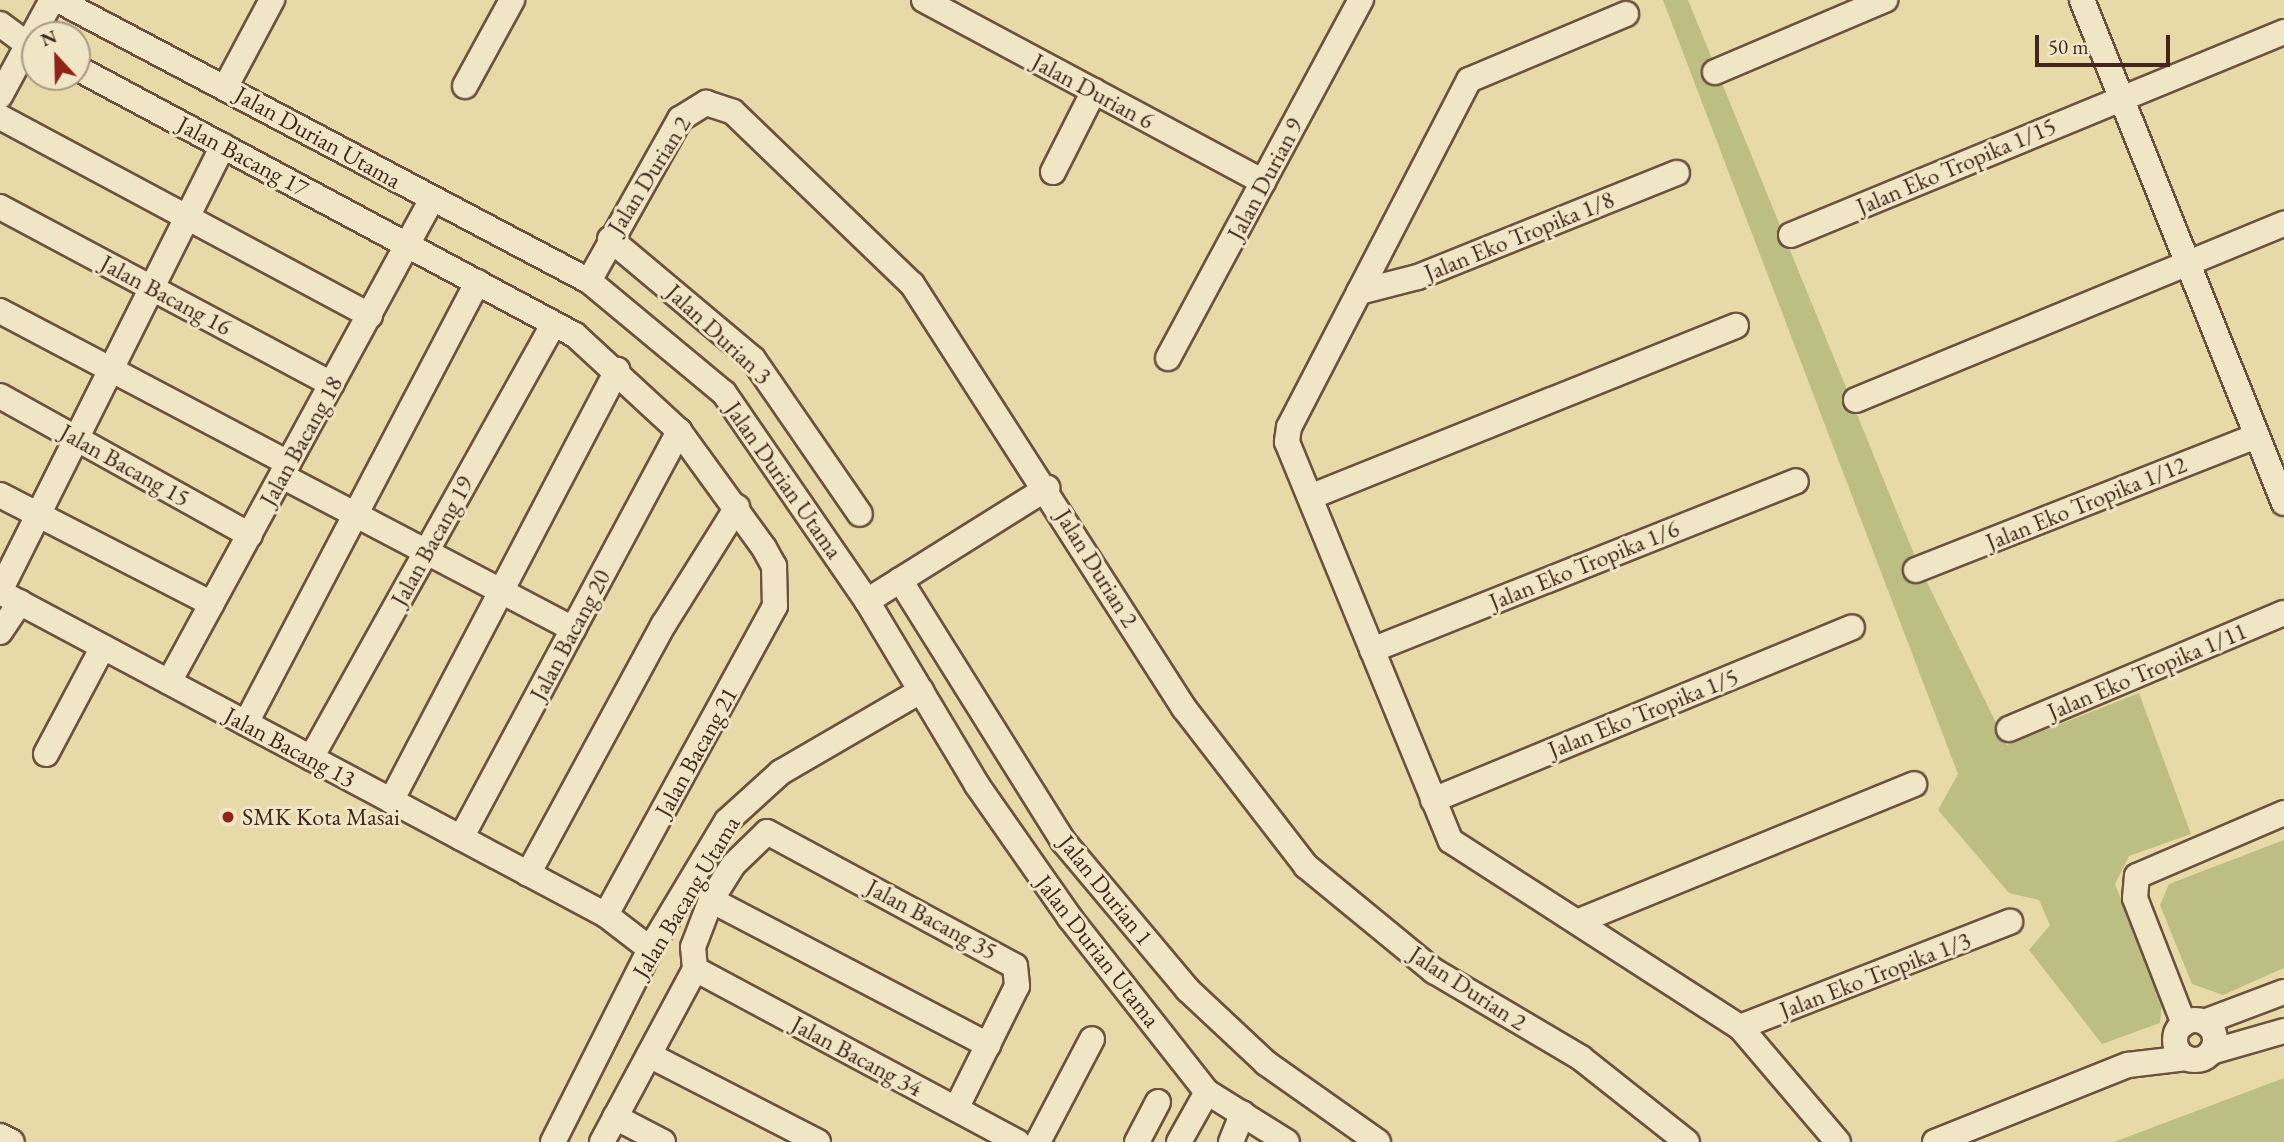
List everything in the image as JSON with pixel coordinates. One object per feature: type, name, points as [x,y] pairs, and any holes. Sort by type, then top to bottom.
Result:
[{"type":"street","points":[[43,21],[52,0]]},
{"type":"street","name":"Jalan Durian Utama","points":[[58,0],[226,86],[432,200],[589,281],[724,393],[867,601],[921,691],[1070,918],[1207,1091],[1287,1142]]},
{"type":"street","points":[[226,86],[272,0]]},
{"type":"street","points":[[465,86],[512,0]]},
{"type":"street","name":"Jalan Durian 6","points":[[923,0],[1263,182]]},
{"type":"street","points":[[1715,72],[1885,0]]},
{"type":"street","points":[[2082,0],[2284,503]]},
{"type":"street","name":"Jalan Durian 9","points":[[1168,358],[1357,2]]},
{"type":"street","points":[[1626,14],[1471,76],[1287,432],[1310,498],[1433,800],[1454,844],[1579,920],[1741,1027],[1838,1142]]},
{"type":"street","points":[[0,24],[21,41]]},
{"type":"street","name":"Jalan Eko Tropika 1/15","points":[[1791,235],[2121,96],[2284,32]]},
{"type":"street","points":[[0,96],[21,64]]},
{"type":"street","name":"Jalan Bacang 17","points":[[91,75],[554,324],[617,370],[679,431],[737,507],[774,566],[777,586]]},
{"type":"street","points":[[1053,172],[1094,91]]},
{"type":"street","name":"Jalan Durian 2","points":[[589,281],[610,239],[680,119],[693,106],[721,103],[893,260],[1046,488],[1184,708],[1306,866],[1434,971],[1581,1058],[1687,1142]]},
{"type":"street","points":[[0,117],[370,314]]},
{"type":"street","points":[[0,632],[7,595],[37,516],[223,146]]},
{"type":"street","name":"Jalan Eko Tropika 1/8","points":[[1359,292],[1418,276],[1677,173]]},
{"type":"street","name":"Jalan Bacang 18","points":[[169,682],[432,200]]},
{"type":"street","name":"Jalan Bacang 16","points":[[0,207],[332,384]]},
{"type":"street","points":[[1856,400],[2284,224]]},
{"type":"street","name":"Jalan Durian 3","points":[[610,239],[753,359],[860,514]]},
{"type":"street","points":[[246,723],[358,516],[478,282]]},
{"type":"street","points":[[0,311],[111,369],[285,469],[358,516],[573,629]]},
{"type":"street","name":"Jalan Bacang 19","points":[[311,758],[554,324]]},
{"type":"street","points":[[1310,498],[1736,326]]},
{"type":"street","points":[[391,801],[503,592],[617,370]]},
{"type":"street","name":"Jalan Bacang 15","points":[[0,396],[250,535]]},
{"type":"street","name":"Jalan Bacang 20","points":[[461,838],[679,431]]},
{"type":"street","name":"Jalan Eko Tropika 1/12","points":[[1916,570],[2256,436]]},
{"type":"street","name":"Jalan Eko Tropika 1/6","points":[[1372,650],[1796,481]]},
{"type":"street","points":[[867,601],[1046,488]]},
{"type":"street","points":[[0,495],[212,604]]},
{"type":"street","points":[[528,874],[664,624],[737,507]]},
{"type":"street","name":"Jalan Durian 1","points":[[901,580],[1063,841],[1188,990],[1266,1063],[1378,1142]]},
{"type":"street","name":"Jalan Bacang 21","points":[[606,915],[775,607],[777,586]]},
{"type":"street","name":"Jalan Bacang 13","points":[[7,595],[606,915],[650,949]]},
{"type":"street","name":"Jalan Eko Tropika 1/11","points":[[2009,729],[2284,613]]},
{"type":"street","name":"Jalan Eko Tropika 1/5","points":[[1433,800],[1852,627]]},
{"type":"street","points":[[46,754],[103,647]]},
{"type":"street","name":"Jalan Bacang Utama","points":[[553,1142],[650,949],[727,821],[752,795],[825,744],[921,691]]},
{"type":"street","points":[[1579,920],[1914,784]]},
{"type":"street","points":[[2187,1058],[2178,1050],[2188,1026],[2135,898],[2137,876],[2284,813]]},
{"type":"street","name":"Jalan Bacang 35","points":[[711,900],[758,835],[783,838],[1015,966],[1017,986],[956,1109]]},
{"type":"street","points":[[602,1142],[695,970],[692,947],[711,900],[988,1045]]},
{"type":"street","name":"Jalan Eko Tropika 1/3","points":[[1741,1027],[2010,922]]},
{"type":"street","name":"Jalan Bacang 34","points":[[695,970],[1018,1142]]},
{"type":"street","points":[[1935,1142],[2128,1065],[2188,1026],[2284,992]]},
{"type":"street","points":[[2188,1026],[2214,1035],[2211,1052]]},
{"type":"street","points":[[2128,1065],[2187,1058],[2284,1031]]},
{"type":"street","points":[[1038,1142],[1092,1039]]},
{"type":"street","points":[[649,1055],[818,1142]]},
{"type":"street","points":[[1179,1142],[1207,1091]]},
{"type":"street","points":[[1137,1142],[1158,1102]]},
{"type":"street","points":[[1231,1142],[1243,1113]]},
{"type":"street","points":[[615,1116],[663,1142]]},
{"type":"street","points":[[0,1136],[12,1142]]},
{"type":"green space","points":[[1663,0],[1688,0],[1918,564],[2007,745],[2139,693],[2191,834],[2129,856],[2115,884],[2162,1004],[2160,1023],[2102,1044],[2029,950],[2050,925],[2039,900],[2009,893],[1938,810],[1958,774]]},
{"type":"green space","points":[[2284,840],[2284,968],[2223,995],[2192,984],[2160,905],[2169,884]]},
{"type":"green space","points":[[2284,1078],[2284,1142],[2114,1142]]},
{"type":"place","name":"SMK Kota Masai","points":[[228,817]]}]
